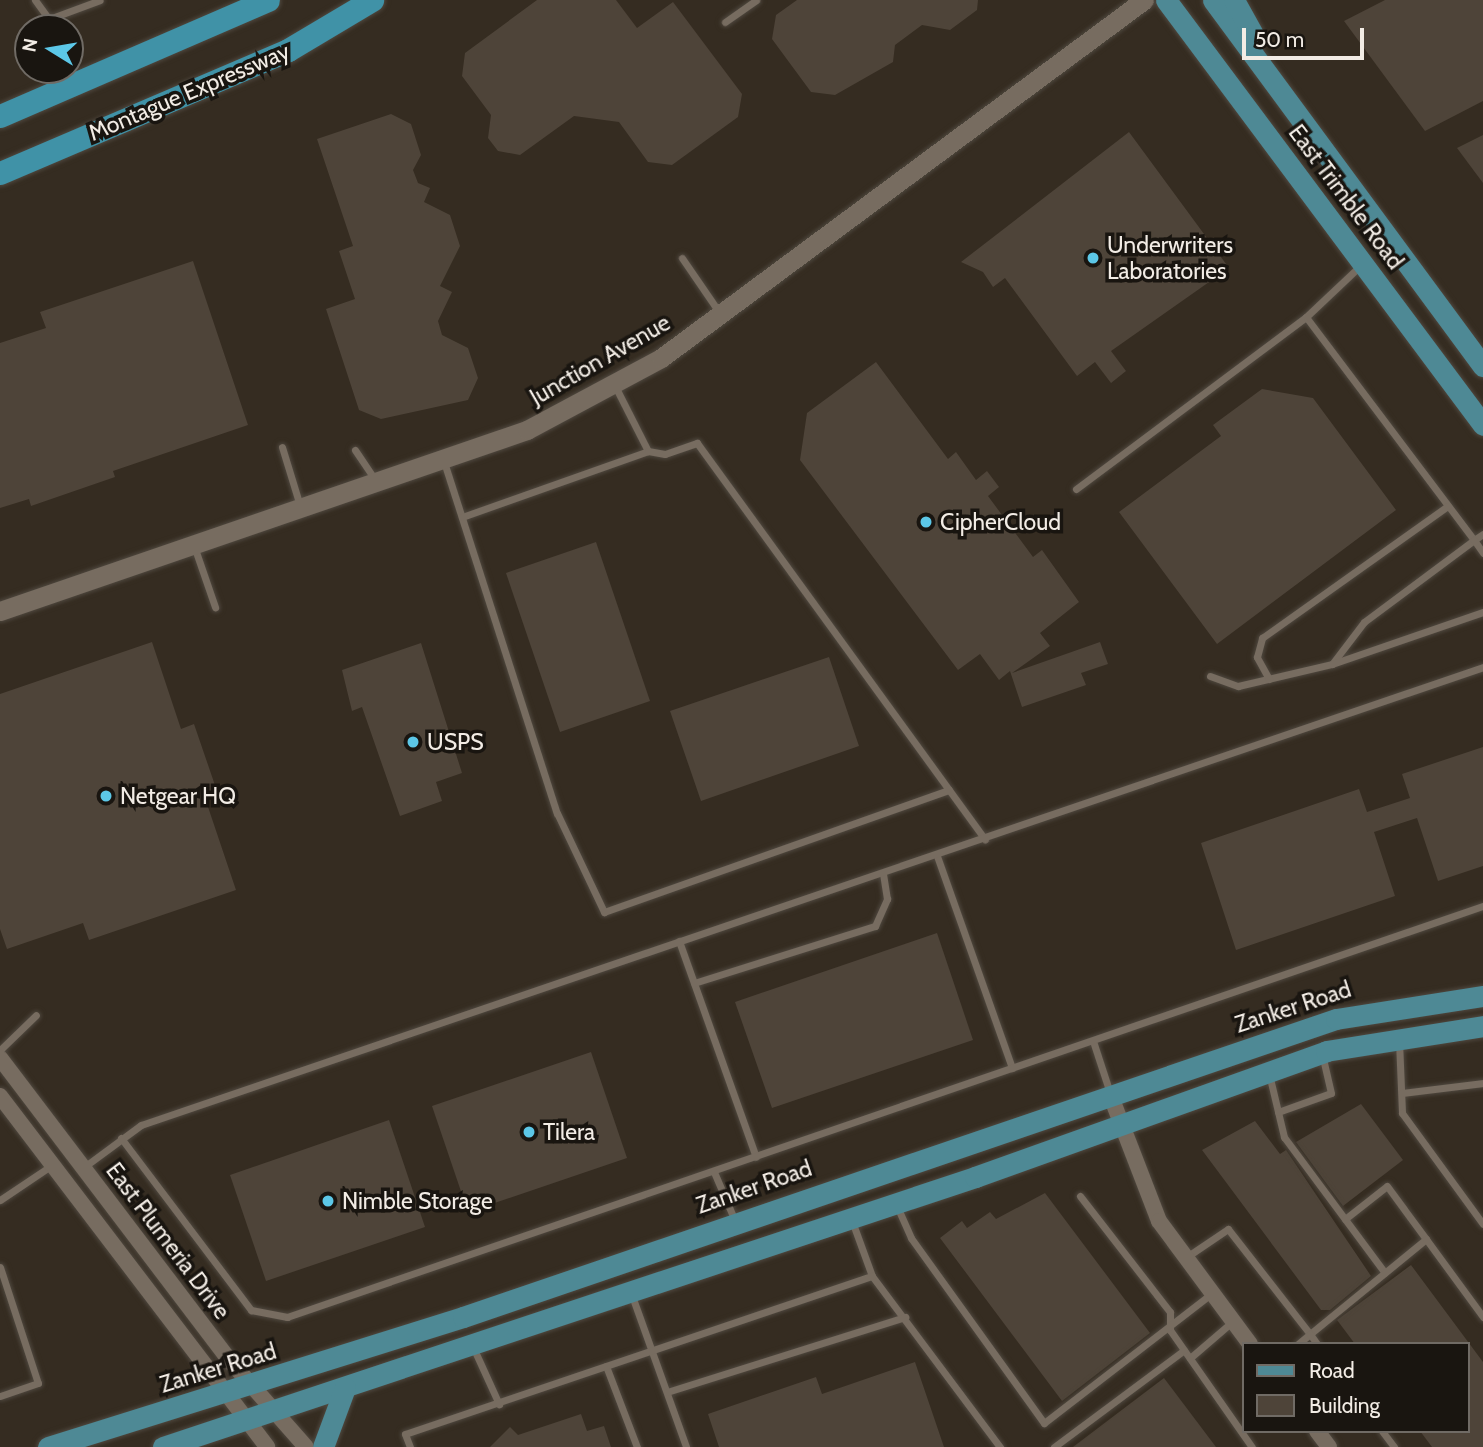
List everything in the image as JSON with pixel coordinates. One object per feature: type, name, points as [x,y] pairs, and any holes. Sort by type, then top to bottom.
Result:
[{"type":"highway","points":[[0,116],[268,0]]},
{"type":"highway","name":"Montague Expressway","points":[[0,173],[288,50],[372,0]]},
{"type":"main road","name":"Junction Avenue","points":[[0,611],[378,484],[527,430],[614,383],[720,314],[1144,0]]},
{"type":"main road","name":"East Trimble Road","points":[[1166,0],[1483,425]]},
{"type":"main road","name":"East Trimble Road","points":[[1213,0],[1483,366]]},
{"type":"main road","points":[[1234,0],[1307,127]]},
{"type":"main road","name":"Zanker Road","points":[[48,1447],[254,1385],[1336,1019],[1483,996]]},
{"type":"main road","points":[[163,1447],[194,1442],[245,1420],[851,1219],[1322,1053],[1399,1037],[1483,1026]]},
{"type":"main road","points":[[323,1447],[345,1388]]},
{"type":"street","name":"East Plumeria Drive","points":[[0,1058],[254,1385],[306,1447]]},
{"type":"street","points":[[1110,1094],[1149,1201],[1184,1259],[1248,1342]]},
{"type":"street","name":"East Plumeria Drive","points":[[0,1097],[267,1447]]},
{"type":"street","points":[[52,1165],[71,1151]]},
{"type":"lane","points":[[35,0],[49,19],[100,0]]},
{"type":"lane","points":[[725,22],[756,0]]},
{"type":"lane","points":[[682,258],[720,314]]},
{"type":"lane","points":[[1076,489],[1306,317],[1363,264]]},
{"type":"lane","points":[[1306,317],[1483,553]]},
{"type":"lane","points":[[614,383],[648,451]]},
{"type":"lane","points":[[462,517],[648,451],[666,454],[697,443],[985,840]]},
{"type":"lane","points":[[282,447],[301,510]]},
{"type":"lane","points":[[355,450],[378,484]]},
{"type":"lane","points":[[444,461],[557,813],[604,912],[949,790]]},
{"type":"lane","points":[[1269,679],[1257,657],[1262,638],[1448,506]]},
{"type":"lane","points":[[1332,664],[1364,622],[1483,534]]},
{"type":"lane","points":[[194,545],[215,607]]},
{"type":"lane","points":[[1210,676],[1238,686],[1269,679],[1332,664],[1483,612]]},
{"type":"lane","points":[[83,1167],[121,1138],[243,1089],[985,840],[1483,667]]},
{"type":"lane","points":[[937,856],[1012,1068]]},
{"type":"lane","points":[[694,983],[875,926],[887,899],[883,874]]},
{"type":"lane","points":[[121,1138],[251,1310],[288,1317],[1483,906]]},
{"type":"lane","points":[[679,941],[756,1157]]},
{"type":"lane","points":[[0,1050],[36,1015]]},
{"type":"lane","points":[[1399,1037],[1402,1113],[1483,1224]]},
{"type":"lane","points":[[1093,1041],[1110,1094]]},
{"type":"lane","points":[[1278,1112],[1331,1093],[1322,1053]]},
{"type":"lane","points":[[1269,1073],[1284,1137],[1385,1273]]},
{"type":"lane","points":[[1402,1093],[1483,1083]]},
{"type":"lane","points":[[0,1200],[52,1165]]},
{"type":"lane","points":[[714,1172],[735,1221]]},
{"type":"lane","points":[[1345,1219],[1387,1186],[1483,1317]]},
{"type":"lane","points":[[1080,1196],[1170,1312],[1170,1330],[1242,1433]]},
{"type":"lane","points":[[895,1204],[911,1238],[1044,1423],[1170,1330],[1211,1294]]},
{"type":"lane","points":[[851,1219],[872,1276],[1000,1447]]},
{"type":"lane","points":[[1184,1259],[1228,1228],[1316,1342]]},
{"type":"lane","points":[[1300,1342],[1426,1239]]},
{"type":"lane","points":[[0,1266],[38,1384],[0,1396]]},
{"type":"lane","points":[[410,1447],[405,1434],[499,1404],[652,1348],[872,1276]]},
{"type":"lane","points":[[631,1292],[686,1447]]},
{"type":"lane","points":[[667,1392],[905,1317]]},
{"type":"lane","points":[[1190,1358],[1233,1322]]},
{"type":"lane","points":[[472,1345],[499,1404]]},
{"type":"lane","points":[[1054,1447],[1184,1350]]},
{"type":"lane","points":[[606,1366],[637,1447]]},
{"type":"building","points":[[537,0],[616,0],[637,28],[673,2],[742,94],[738,117],[672,165],[648,162],[619,122],[574,116],[520,155],[498,151],[488,138],[491,115],[462,76],[465,53]]},
{"type":"building","points":[[797,0],[978,0],[977,10],[950,30],[922,25],[895,45],[893,62],[835,95],[811,92],[772,39],[776,15]]},
{"type":"building","points":[[1385,0],[1483,0],[1483,101],[1425,131],[1344,21]]},
{"type":"building","points":[[391,114],[411,124],[421,155],[413,170],[418,183],[430,188],[424,202],[450,215],[460,246],[440,286],[452,292],[438,321],[442,335],[468,348],[478,378],[468,400],[381,419],[359,410],[326,309],[355,299],[339,251],[353,246],[317,139]]},
{"type":"building","name":"Underwriters Laboratories","points":[[1129,132],[1229,268],[1111,351],[1126,371],[1111,383],[1095,362],[1077,376],[1005,278],[993,287],[983,272],[961,262]]},
{"type":"building","points":[[1483,135],[1483,183],[1457,148]]},
{"type":"building","points":[[193,261],[248,425],[113,471],[115,477],[31,506],[29,499],[0,508],[0,343],[46,328],[40,312]]},
{"type":"building","name":"CipherCloud","points":[[876,362],[948,459],[956,452],[976,480],[987,471],[999,487],[988,496],[1033,557],[1042,550],[1079,602],[1040,633],[1050,646],[1012,673],[1100,642],[1108,664],[1081,673],[1086,685],[1022,707],[1010,671],[999,680],[980,654],[958,670],[800,460],[807,413]]},
{"type":"building","points":[[1262,389],[1313,398],[1396,510],[1217,644],[1119,512],[1221,436],[1213,425]]},
{"type":"building","points":[[596,542],[650,701],[560,732],[506,573]]},
{"type":"building","name":"Netgear HQ","points":[[152,642],[181,729],[194,724],[218,794],[205,798],[236,890],[89,940],[83,923],[7,949],[0,929],[0,694]]},
{"type":"building","name":"USPS","points":[[421,643],[462,773],[436,782],[442,801],[400,816],[362,707],[352,711],[342,670]]},
{"type":"building","points":[[829,657],[859,746],[701,801],[670,711]]},
{"type":"building","points":[[1483,747],[1483,866],[1438,881],[1417,818],[1374,832],[1395,896],[1236,950],[1201,843],[1359,789],[1367,812],[1410,798],[1402,774]]},
{"type":"building","points":[[937,933],[973,1040],[772,1108],[735,1002]]},
{"type":"building","name":"Tilera","points":[[591,1052],[627,1158],[468,1212],[432,1106]]},
{"type":"building","points":[[1361,1104],[1403,1160],[1343,1206],[1296,1142]]},
{"type":"building","name":"Nimble Storage","points":[[389,1120],[425,1227],[266,1281],[230,1175]]},
{"type":"building","points":[[1255,1121],[1280,1154],[1286,1150],[1371,1276],[1330,1310],[1321,1310],[1202,1150]]},
{"type":"building","points":[[1045,1193],[1150,1333],[1062,1401],[940,1238],[962,1221],[967,1228],[990,1212],[996,1219]]},
{"type":"building","points":[[1411,1265],[1468,1342],[1354,1342],[1337,1320]]},
{"type":"building","points":[[1469,1343],[1483,1362],[1483,1447],[1432,1447],[1422,1433],[1469,1433]]},
{"type":"building","points":[[915,1362],[944,1447],[719,1447],[708,1414],[816,1377],[822,1394]]},
{"type":"building","points":[[1164,1378],[1216,1447],[1073,1447]]},
{"type":"building","points":[[581,1414],[587,1431],[604,1426],[611,1447],[490,1447],[510,1427],[518,1435]]},
{"type":"place","name":"Underwriters Laboratories","points":[[1093,258]]},
{"type":"place","name":"CipherCloud","points":[[926,522]]},
{"type":"place","name":"USPS","points":[[413,742]]},
{"type":"place","name":"Netgear HQ","points":[[106,796]]},
{"type":"place","name":"Tilera","points":[[529,1132]]},
{"type":"place","name":"Nimble Storage","points":[[328,1201]]}]
